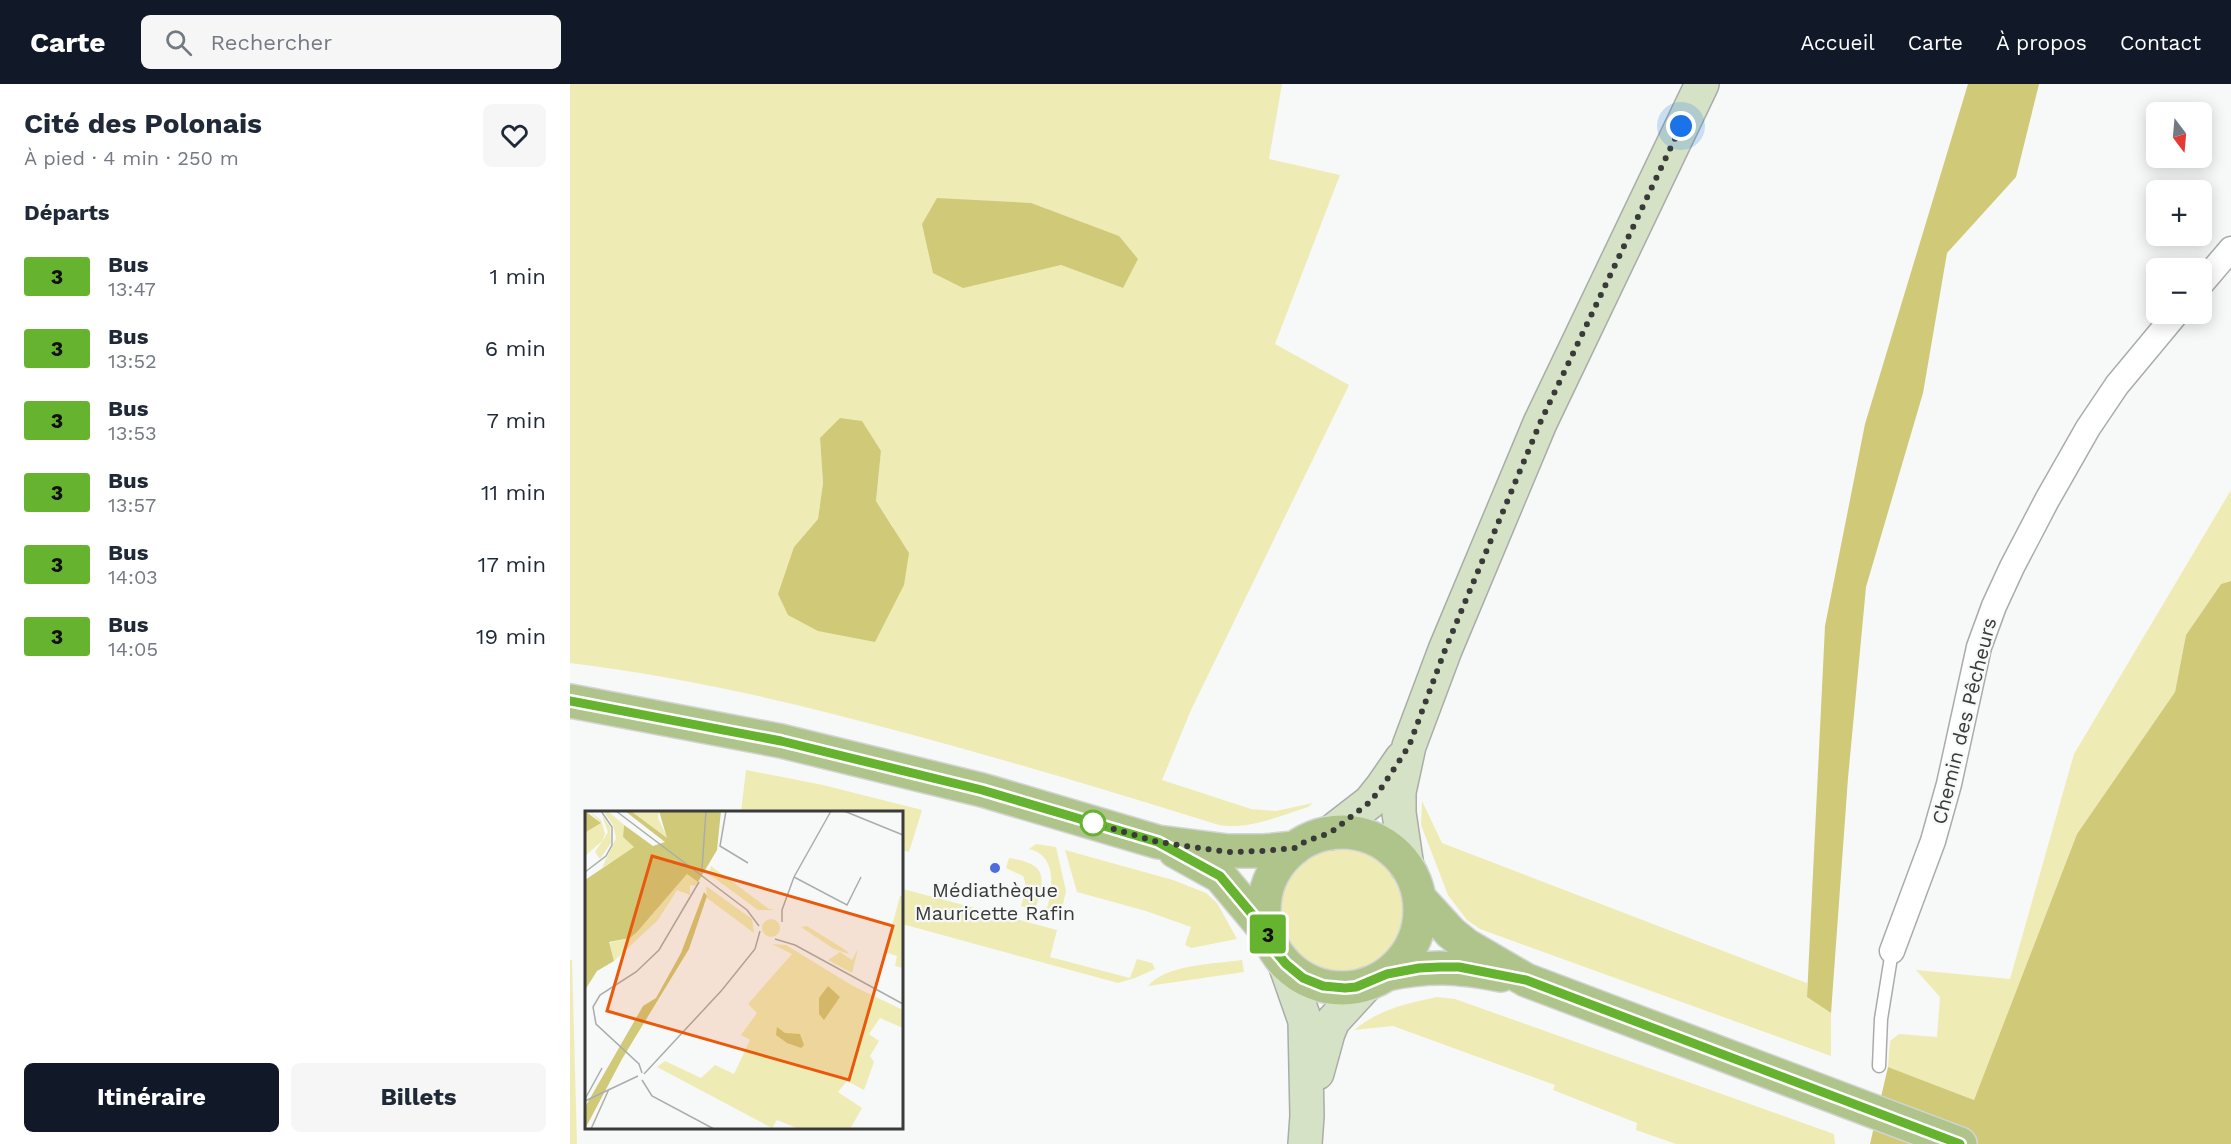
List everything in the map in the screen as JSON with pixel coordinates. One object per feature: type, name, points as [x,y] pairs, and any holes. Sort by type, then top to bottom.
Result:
[{"type":"main road","points":[[570,701],[792,743],[982,790],[1158,842],[1228,852],[1295,848]]},
{"type":"main road","points":[[1377,979],[1405,957],[1412,946],[1420,922],[1419,898],[1413,877],[1400,857],[1379,842],[1356,833],[1330,833],[1306,841],[1295,848],[1277,868],[1266,892],[1265,919],[1267,932],[1275,951],[1303,978],[1323,986],[1345,988],[1419,968],[1459,967],[1526,980]]},
{"type":"main road","points":[[1158,842],[1220,876],[1267,932]]},
{"type":"main road","points":[[1419,898],[1451,933],[1466,945],[1526,980],[1960,1144]]},
{"type":"street","points":[[1407,867],[1399,813],[1400,792],[1409,746],[1445,650],[1540,423],[1701,84]]},
{"type":"street","points":[[2212,271],[2231,249]]},
{"type":"street","name":"Chemin des Pêcheurs","points":[[1892,951],[1933,841],[1949,784],[1979,647],[1994,606],[2047,500],[2088,428],[2116,385],[2168,324]]},
{"type":"street","points":[[1330,833],[1370,802],[1409,746]]},
{"type":"street","points":[[1286,964],[1305,1021],[1306,1130]]},
{"type":"street","points":[[1306,1130],[1328,1033],[1334,1021],[1377,979]]},
{"type":"lane","name":"Chemin des Pêcheurs","points":[[1879,1066],[1881,1019],[1892,951]]},
{"type":"shaded area","points":[[570,84],[1282,84],[1269,159],[1340,175],[1275,344],[1349,385],[1191,710],[1162,780],[1251,809],[1276,811],[1313,803],[1308,807],[1253,824],[1219,825],[1028,767],[828,713],[700,684],[570,663]],"holes":[[[1119,236],[1123,288],[1061,265],[1016,274]],[[820,438],[881,451],[876,501],[893,527],[794,547],[818,519],[823,483]]]},
{"type":"shaded area","points":[[1968,84],[2039,84],[2016,177],[1947,253],[1923,393],[1866,587],[1848,778],[1831,1013],[1807,997],[1825,626],[1865,424]]},
{"type":"shaded area","points":[[937,198],[1031,203],[1119,236],[1138,259],[1123,288],[1061,265],[963,288],[933,273],[922,224]]},
{"type":"shaded area","points":[[840,418],[862,421],[881,451],[876,501],[909,553],[904,585],[875,642],[818,631],[788,615],[778,594],[794,547],[818,519],[823,483],[820,438]]},
{"type":"shaded area","points":[[2231,490],[2231,581],[2221,584],[2186,635],[2175,692],[2077,834],[1974,1100],[1888,1067],[1890,1041],[1899,1034],[1937,1037],[1940,997],[1916,970],[2010,979],[2074,754]]},
{"type":"shaded area","points":[[2231,581],[2231,1144],[1870,1144],[1888,1067],[1974,1100],[2077,834],[2175,692],[2186,635],[2221,584]]},
{"type":"shaded area","points":[[746,770],[823,785],[922,810],[909,852],[903,850],[903,811],[741,811]]},
{"type":"shaded area","points":[[1422,801],[1442,843],[1807,983],[1807,997],[1831,1013],[1831,1056],[1480,929],[1467,920],[1448,895],[1421,825]]},
{"type":"shaded area","points":[[1036,844],[1056,847],[1066,891],[1060,917],[1046,912],[1051,876],[1045,859],[1039,853],[1029,849]]},
{"type":"shaded area","points":[[1341,846],[1365,850],[1386,864],[1400,885],[1404,909],[1400,933],[1386,954],[1365,968],[1341,972],[1317,968],[1296,954],[1282,933],[1278,909],[1282,885],[1296,864],[1317,850]]},
{"type":"shaded area","points":[[1065,850],[1173,880],[1206,893],[1217,903],[1237,939],[1191,948],[1185,945],[1191,927],[1146,911],[1077,892]]},
{"type":"shaded area","points":[[1009,858],[1031,864],[1040,874],[1041,888],[1035,910],[1021,906],[1025,891],[1023,876],[1006,868]]},
{"type":"shaded area","points":[[903,889],[1057,930],[1050,957],[1130,978],[1137,959],[1152,963],[1155,969],[1118,983],[903,924]]},
{"type":"shaded area","points":[[570,960],[572,960],[577,1144],[570,1144]]},
{"type":"shaded area","points":[[1242,960],[1244,972],[1148,986],[1156,979],[1179,969]]},
{"type":"shaded area","points":[[1437,997],[1455,999],[1834,1134],[1835,1144],[1676,1144],[1636,1130],[1637,1123],[1553,1090],[1555,1085],[1393,1026],[1354,1030],[1383,1012]]},
{"type":"bus line","name":"3","points":[[570,701],[781,741],[982,790],[1158,842],[1220,876],[1267,932],[1275,951],[1286,964],[1303,978],[1323,986],[1356,987],[1378,980],[1387,974],[1440,967],[1459,967],[1526,980],[1960,1144]]},
{"type":"place","name":"Médiathèque Mauricette Rafin","points":[[995,868]]},
{"type":"route","points":[[1093,823],[1158,842],[1228,852],[1264,851],[1295,848],[1306,841],[1330,833],[1370,802],[1409,746],[1445,650],[1540,423],[1681,126]]}]
